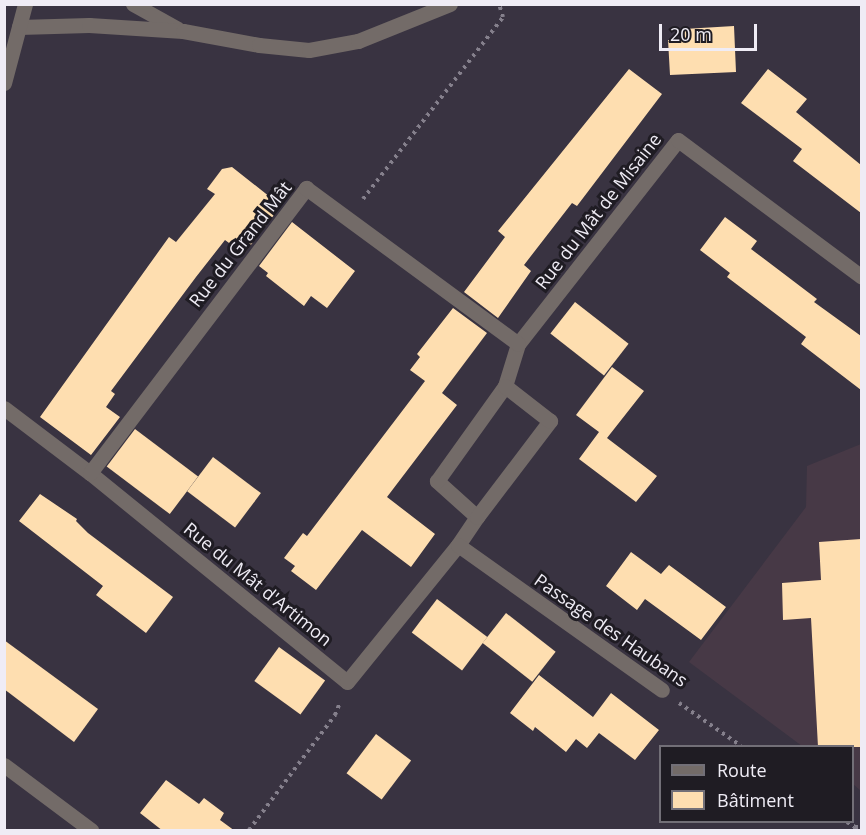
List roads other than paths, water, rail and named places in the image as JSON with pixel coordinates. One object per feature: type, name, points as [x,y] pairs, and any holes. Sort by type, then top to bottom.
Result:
[{"type":"street","points":[[4,83],[25,4]]},
{"type":"street","points":[[132,4],[183,31]]},
{"type":"street","points":[[20,27],[89,25],[183,31],[284,49],[334,47],[358,41],[450,4]]},
{"type":"street","name":"Rue du Mât de Misaine","points":[[518,344],[678,140],[861,277]]},
{"type":"street","name":"Rue du Grand Mât","points":[[90,473],[306,188],[518,344]]},
{"type":"street","points":[[477,517],[438,481],[505,386],[518,344]]},
{"type":"street","points":[[459,545],[477,517],[550,420],[505,386]]},
{"type":"street","name":"Rue du Mât d'Artimon","points":[[4,408],[90,473],[347,682],[459,545]]},
{"type":"street","name":"Passage des Haubans","points":[[459,545],[662,690]]},
{"type":"street","points":[[4,765],[91,831]]}]
